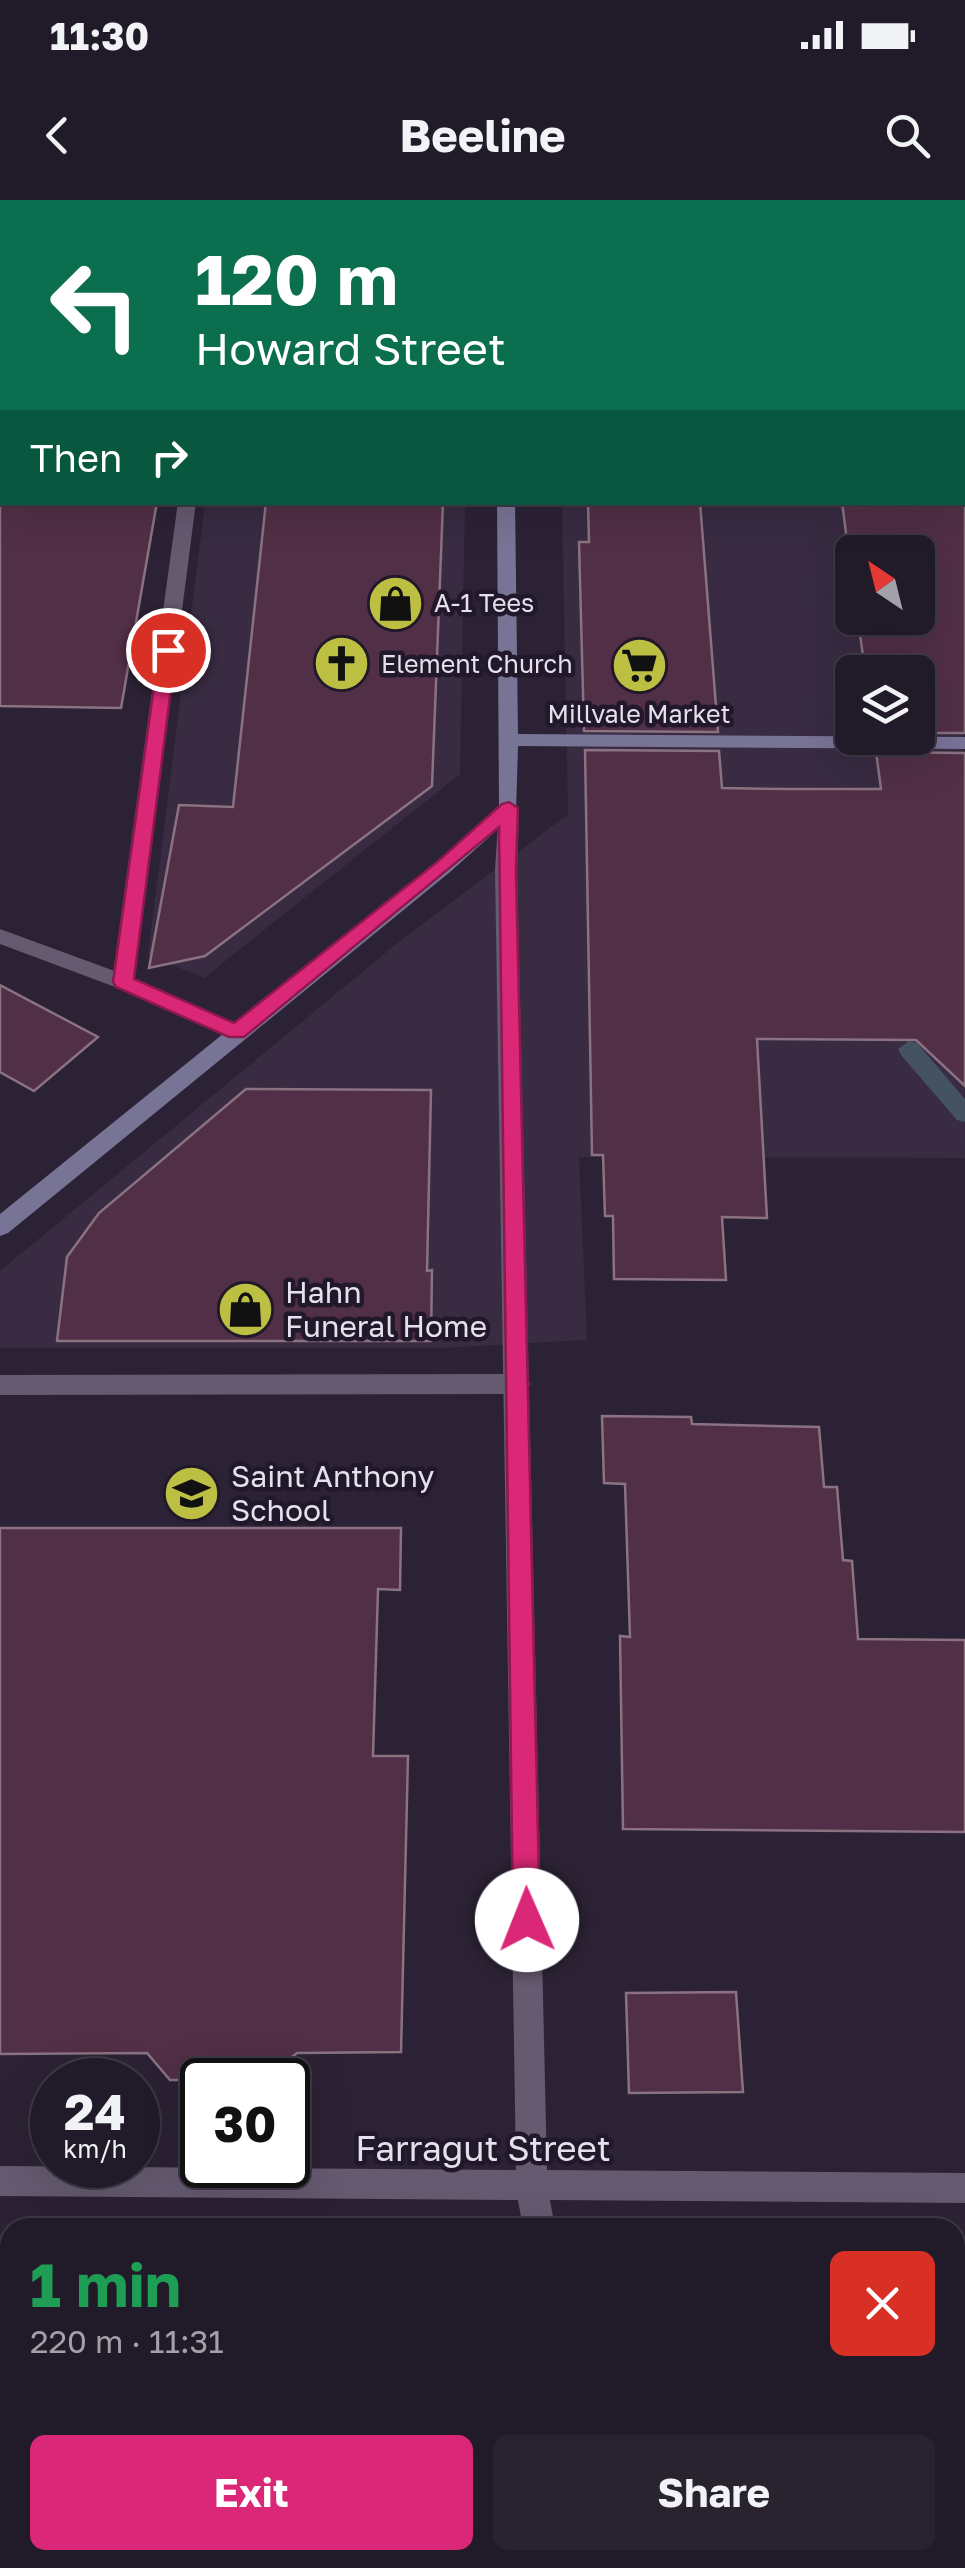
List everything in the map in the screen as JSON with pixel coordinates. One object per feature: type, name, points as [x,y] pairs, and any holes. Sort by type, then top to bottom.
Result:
[{"type":"street","points":[[123,982],[187,505]]},
{"type":"street","points":[[506,505],[506,870],[532,2188],[537,2218]]},
{"type":"street","points":[[508,740],[965,743]]},
{"type":"street","points":[[0,1227],[509,808]]},
{"type":"street","points":[[0,936],[123,982],[236,1032]]},
{"type":"street","points":[[0,1385],[517,1384]]},
{"type":"street","name":"Farragut Street","points":[[0,2181],[532,2188],[965,2188]]},
{"type":"shaded area","points":[[205,505],[465,505],[460,774],[204,978],[148,955]]},
{"type":"shaded area","points":[[562,505],[963,505],[965,1158],[579,1157],[587,1340],[442,1348],[0,1348],[0,1271],[395,945],[568,814]]},
{"type":"building","points":[[0,505],[156,505],[121,708],[0,706]]},
{"type":"building","points":[[266,505],[443,505],[432,786],[205,956],[149,968],[179,805],[233,807]]},
{"type":"building","points":[[588,505],[700,505],[718,732],[584,731],[579,542],[589,542]]},
{"type":"building","points":[[842,505],[965,505],[965,733],[935,733],[935,655],[863,655],[860,635],[935,635],[935,535],[846,535]]},
{"type":"building","points":[[585,750],[719,751],[722,788],[785,789],[881,789],[876,755],[965,753],[965,1086],[916,1040],[757,1039],[767,1218],[722,1217],[726,1280],[614,1279],[613,1216],[605,1216],[603,1155],[592,1155]]},
{"type":"building","points":[[0,985],[98,1037],[34,1091],[0,1072]]},
{"type":"building","points":[[246,1089],[431,1090],[427,1271],[432,1270],[431,1341],[57,1341],[67,1257],[99,1213]]},
{"type":"building","points":[[602,1416],[691,1417],[692,1424],[819,1427],[824,1487],[837,1487],[843,1560],[852,1561],[858,1639],[965,1640],[965,1832],[623,1829],[620,1636],[630,1637],[625,1484],[604,1483]]},
{"type":"building","points":[[0,1528],[401,1528],[400,1590],[378,1589],[373,1756],[408,1756],[401,2052],[297,2053],[291,2058],[180,2058],[180,2080],[170,2080],[160,2068],[160,2058],[151,2058],[147,2053],[0,2054]]},
{"type":"building","points":[[736,1992],[743,2092],[629,2093],[626,1993]]},
{"type":"waterway","points":[[909,1049],[965,1114]]},
{"type":"place","name":"A-1 Tees","points":[[395,603]]},
{"type":"place","name":"Element Church","points":[[342,664]]},
{"type":"place","name":"Millvale Market","points":[[639,665]]},
{"type":"place","name":"Hahn Funeral Home","points":[[246,1310]]},
{"type":"place","name":"Saint Anthony School","points":[[192,1494]]},
{"type":"route","points":[[168,650],[123,982],[236,1032],[442,867],[509,808],[506,870],[527,1920]]}]
